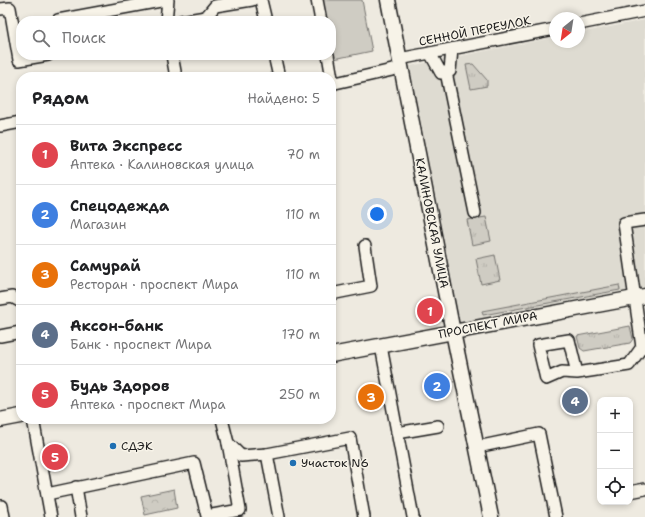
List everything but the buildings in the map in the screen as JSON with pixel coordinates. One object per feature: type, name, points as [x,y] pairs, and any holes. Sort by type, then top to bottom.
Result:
[{"type":"main road","name":"КАЛИНОВСКАЯ УЛИЦА","points":[[388,0],[453,332],[492,517]]},
{"type":"main road","name":"ПРОСПЕКТ МИРА","points":[[336,354],[640,297]]},
{"type":"main road","points":[[0,420],[16,417]]},
{"type":"street","points":[[80,16],[167,0],[166,16]]},
{"type":"street","points":[[207,16],[215,6],[252,0]]},
{"type":"street","points":[[261,0],[265,16]]},
{"type":"street","points":[[317,0],[320,16]]},
{"type":"street","points":[[6,6],[16,48]]},
{"type":"street","points":[[585,23],[645,11]]},
{"type":"street","name":"СЕННОЙ ПЕРЕУЛОК","points":[[336,83],[400,64],[430,53],[549,30]]},
{"type":"street","points":[[430,53],[441,73],[450,71],[452,49]]},
{"type":"street","points":[[173,60],[175,72]]},
{"type":"street","points":[[275,60],[278,72]]},
{"type":"street","points":[[329,60],[330,72]]},
{"type":"street","points":[[446,72],[475,213]]},
{"type":"street","points":[[0,126],[16,123]]},
{"type":"street","points":[[577,373],[629,365],[642,347],[640,297],[624,223],[645,220]]},
{"type":"street","points":[[336,293],[371,286],[365,246]]},
{"type":"street","points":[[0,299],[12,297],[16,299]]},
{"type":"street","points":[[0,336],[16,333]]},
{"type":"street","points":[[381,346],[413,517]]},
{"type":"street","points":[[34,424],[51,517]]},
{"type":"street","points":[[46,494],[194,463],[207,516],[240,510],[223,424]]},
{"type":"street","points":[[397,433],[438,426]]},
{"type":"street","points":[[477,447],[539,434],[556,517]]},
{"type":"street","points":[[228,443],[241,456],[267,454],[350,438],[364,517]]},
{"type":"street","points":[[267,454],[279,517]]},
{"type":"street","points":[[76,487],[81,517]]},
{"type":"street","points":[[633,491],[645,489]]},
{"type":"street","points":[[0,506],[2,506],[4,517]]},
{"type":"shaded area","points":[[645,20],[645,287],[460,322],[410,66],[549,38],[549,48],[585,48],[585,32]]},
{"type":"green space","points":[[322,0],[362,0],[372,51],[336,59],[336,16],[325,16]]},
{"type":"green space","points":[[473,64],[487,80],[487,86],[471,89],[466,65]]},
{"type":"green space","points":[[486,217],[491,241],[472,245],[467,220]]},
{"type":"green space","points":[[495,255],[500,280],[481,284],[476,259]]},
{"type":"green space","points":[[619,285],[620,290],[483,315],[482,311]]},
{"type":"green space","points":[[630,326],[633,339],[630,343],[584,351],[580,348],[577,336]]},
{"type":"green space","points":[[174,489],[177,508],[145,515],[141,496]]},
{"type":"place","name":"Вита Экспресс","points":[[430,311]]},
{"type":"place","name":"Спецодежда","points":[[437,386]]},
{"type":"place","name":"Самурай","points":[[371,397]]},
{"type":"place","name":"Аксон-банк","points":[[575,401]]},
{"type":"place","name":"СДЭК","points":[[113,446]]},
{"type":"place","name":"Будь Здоров","points":[[55,457]]},
{"type":"place","name":"Участок N6","points":[[293,463]]}]
